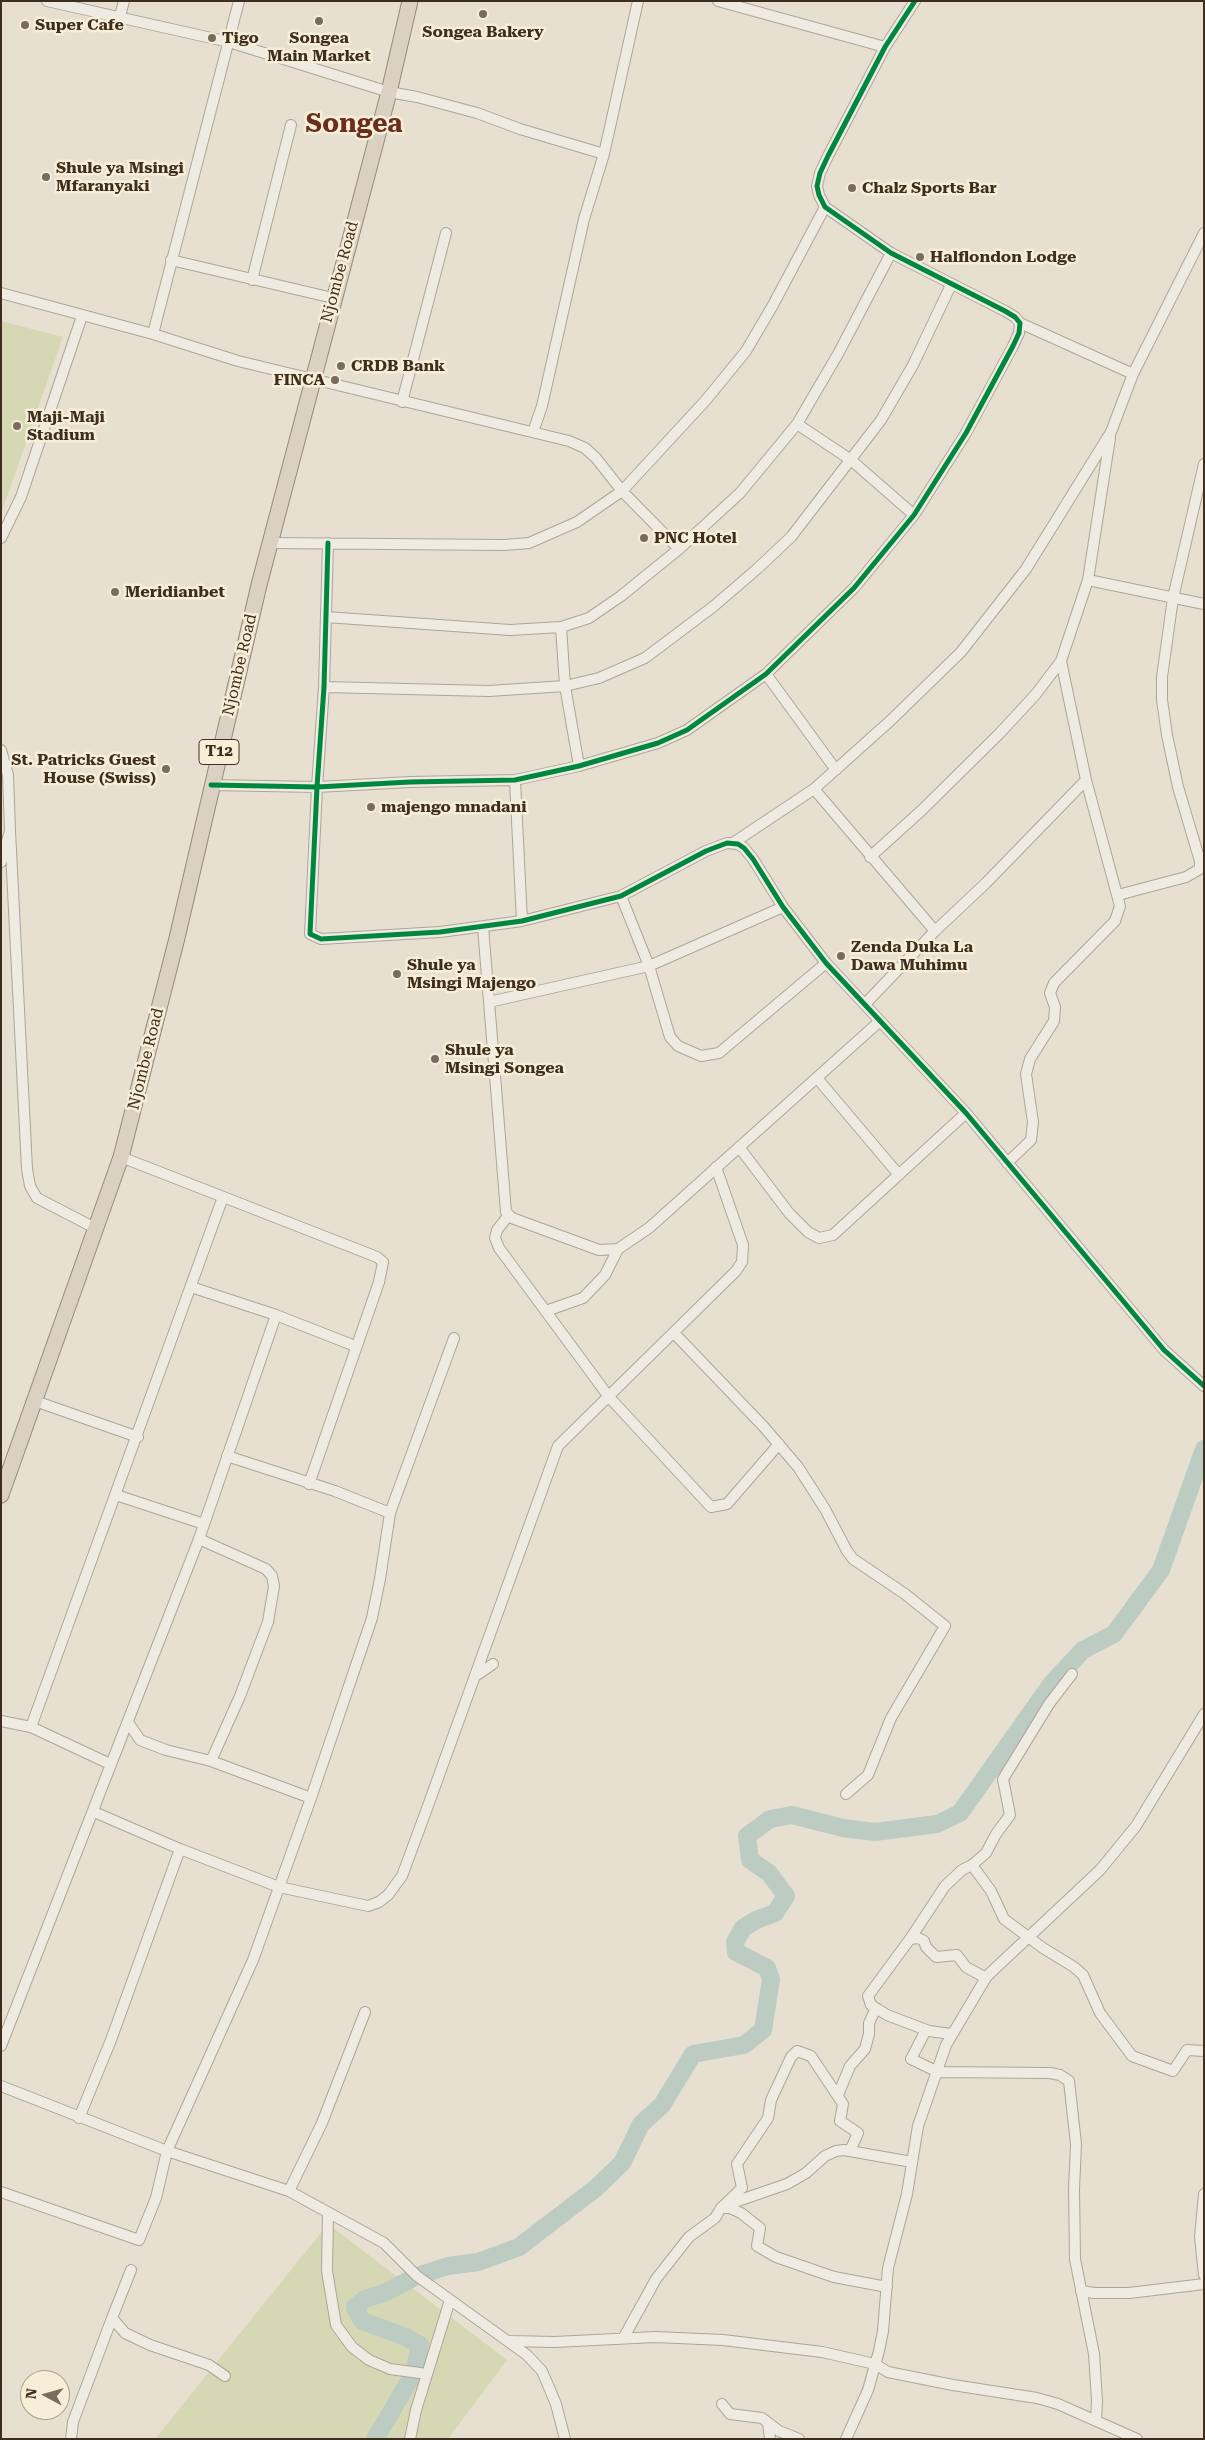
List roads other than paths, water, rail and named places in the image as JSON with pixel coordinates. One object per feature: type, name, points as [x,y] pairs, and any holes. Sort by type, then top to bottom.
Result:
[{"type":"highway","name":"Njombe Road","points":[[1,1495],[98,1229],[121,1157],[177,938],[211,785],[270,543],[333,298],[389,92],[410,1]]},
{"type":"street","points":[[47,1],[228,42],[389,92],[417,97],[477,113],[520,129],[604,154]]},
{"type":"street","points":[[120,16],[124,1]]},
{"type":"street","points":[[153,334],[240,1]]},
{"type":"street","points":[[532,432],[542,406],[584,219],[604,154],[638,1]]},
{"type":"street","points":[[718,1],[885,47]]},
{"type":"street","points":[[211,785],[317,787],[410,782],[515,780],[579,766],[658,743],[687,730],[766,674],[854,588],[914,515],[966,433],[1019,333],[1020,324],[1016,317],[1006,311],[892,253],[825,207],[819,195],[817,186],[820,173],[885,47],[915,1]]},
{"type":"street","points":[[252,280],[291,125]]},
{"type":"street","points":[[270,543],[504,545],[529,542],[577,522],[622,490],[706,400],[746,351],[773,305],[825,207]]},
{"type":"street","points":[[402,402],[446,233]]},
{"type":"street","points":[[870,857],[922,810],[1000,733],[1036,694],[1061,661],[1088,580],[1111,432],[1132,374],[1203,234]]},
{"type":"street","points":[[326,616],[510,630],[562,627],[589,618],[621,596],[679,549],[740,493],[797,424],[838,354],[892,253]]},
{"type":"street","points":[[171,260],[333,298]]},
{"type":"street","points":[[324,687],[489,691],[565,686],[599,678],[645,658],[675,637],[758,569],[790,537],[881,420],[913,365],[951,284]]},
{"type":"street","points":[[1,293],[153,334],[238,361],[569,441],[585,448],[606,469],[622,490],[679,549]]},
{"type":"street","points":[[1,538],[21,497],[82,316]]},
{"type":"street","points":[[1020,324],[1132,374]]},
{"type":"street","points":[[797,424],[851,460],[914,515]]},
{"type":"street","points":[[328,543],[324,687],[309,930],[314,937],[321,939],[440,932],[483,926],[522,920],[621,896],[706,851],[733,843],[814,789],[961,652],[1026,569],[1111,432]]},
{"type":"street","points":[[1118,895],[1186,877],[1200,869],[1200,861],[1178,787],[1162,700],[1162,677],[1173,598],[1204,464]]},
{"type":"street","points":[[1088,580],[1204,604]]},
{"type":"street","points":[[562,627],[565,686],[579,766]]},
{"type":"street","points":[[1007,1163],[1031,1140],[1033,1122],[1026,1074],[1030,1059],[1054,1021],[1055,1007],[1050,993],[1054,983],[1115,921],[1120,906],[1086,780],[1061,661]]},
{"type":"street","points":[[766,674],[836,770]]},
{"type":"street","points":[[1,750],[8,774],[27,1169],[30,1186],[37,1198],[98,1229]]},
{"type":"street","points":[[515,780],[522,920]]},
{"type":"street","points":[[865,1004],[1086,780]]},
{"type":"street","points":[[814,789],[935,931]]},
{"type":"street","points":[[1,862],[10,831]]},
{"type":"street","points":[[733,843],[744,848],[782,908],[826,963],[966,1113],[1164,1350],[1204,1386]]},
{"type":"street","points":[[621,896],[649,966],[670,1038],[678,1046],[701,1056],[719,1053],[826,963]]},
{"type":"street","points":[[489,1002],[649,966],[782,908]]},
{"type":"street","points":[[483,926],[504,1206],[508,1216],[599,1250],[618,1249]]},
{"type":"street","points":[[546,1311],[583,1298],[605,1275],[618,1249],[649,1228],[880,1021]]},
{"type":"street","points":[[817,1078],[900,1175]]},
{"type":"street","points":[[739,1147],[789,1213],[808,1232],[819,1238],[833,1236],[966,1113]]},
{"type":"street","points":[[121,1157],[378,1257],[383,1262],[379,1282],[355,1346],[310,1484]]},
{"type":"street","points":[[94,1812],[180,1849],[280,1887],[368,1906],[379,1902],[388,1895],[402,1876],[477,1675],[558,1446],[736,1271],[742,1262],[743,1245],[716,1167]]},
{"type":"street","points":[[31,1726],[138,1437],[223,1197]]},
{"type":"street","points":[[508,1216],[496,1230],[496,1242],[609,1396],[711,1506],[728,1504],[779,1444]]},
{"type":"street","points":[[191,1287],[276,1315],[355,1346]]},
{"type":"street","points":[[1,2046],[94,1812],[110,1764],[199,1539],[276,1315]]},
{"type":"street","points":[[674,1333],[779,1444],[798,1467],[826,1509],[847,1551],[854,1559],[905,1594],[945,1626],[891,1718],[868,1775],[846,1794]]},
{"type":"street","points":[[1,2192],[139,2240],[156,2198],[167,2151],[253,1960],[280,1887],[372,1618],[390,1513],[454,1338]]},
{"type":"street","points":[[35,1401],[138,1437]]},
{"type":"street","points":[[227,1456],[390,1513]]},
{"type":"street","points":[[116,1495],[204,1524]]},
{"type":"street","points":[[199,1539],[266,1569],[272,1576],[274,1586],[268,1622],[240,1696],[211,1761]]},
{"type":"street","points":[[477,1675],[493,1664]]},
{"type":"street","points":[[951,2034],[926,2030],[887,2016],[871,2005],[868,1996],[910,1939],[945,1886],[962,1870],[986,1854],[996,1834],[1010,1815],[1003,1779],[1049,1704],[1072,1674]]},
{"type":"street","points":[[846,2439],[868,2390],[884,2331],[888,2268],[907,2194],[918,2126],[951,2034],[986,1978],[1100,1870],[1136,1826],[1204,1714]]},
{"type":"street","points":[[1,1721],[31,1726],[110,1764]]},
{"type":"street","points":[[128,1722],[140,1740],[166,1750],[211,1761],[311,1798]]},
{"type":"street","points":[[80,2118],[111,2040],[180,1849]]},
{"type":"street","points":[[972,1865],[991,1890],[1004,1919],[1028,1938],[1074,1967],[1083,1975],[1100,2013],[1132,2056],[1173,2071],[1178,2067],[1187,2050],[1204,2051]]},
{"type":"street","points":[[910,1939],[918,1938],[924,1941],[926,1947],[936,1957],[957,1955],[966,1967],[986,1978]]},
{"type":"street","points":[[838,2096],[850,2066],[865,2049],[869,2034],[869,2023],[876,2008]]},
{"type":"street","points":[[289,2191],[322,2123],[365,2012]]},
{"type":"street","points":[[926,2030],[911,2059],[938,2072],[1050,2073],[1060,2075],[1069,2081],[1076,2144],[1074,2236],[1077,2276],[1094,2354],[1097,2401],[1096,2421]]},
{"type":"street","points":[[624,2337],[656,2279],[689,2237],[715,2218],[721,2208],[742,2188],[737,2164],[768,2118],[770,2100],[791,2057],[797,2051],[810,2056],[843,2104],[840,2121],[858,2133],[850,2151]]},
{"type":"street","points":[[1,2086],[167,2151],[289,2191],[384,2243],[417,2276],[527,2355],[542,2371],[556,2404],[565,2439]]},
{"type":"street","points":[[721,2208],[734,2201],[788,2184],[806,2173],[825,2156],[836,2151],[850,2151],[912,2162]]},
{"type":"street","points":[[1204,2194],[1200,2237],[1204,2275]]},
{"type":"street","points":[[721,2208],[730,2208],[741,2213],[760,2228],[758,2246],[776,2257],[834,2277],[887,2288]]},
{"type":"street","points":[[328,2214],[327,2271],[336,2325],[352,2347],[369,2360],[390,2369],[427,2374]]},
{"type":"street","points":[[71,2439],[73,2422],[131,2270]]},
{"type":"street","points":[[1081,2291],[1129,2293],[1204,2284]]},
{"type":"street","points":[[410,2439],[416,2410],[450,2300]]},
{"type":"street","points":[[112,2318],[124,2333],[150,2345],[208,2366],[225,2376]]},
{"type":"street","points":[[508,2341],[555,2342],[624,2337],[723,2340],[822,2352],[875,2364],[888,2372],[953,2385],[1036,2398],[1058,2404],[1138,2439]]},
{"type":"street","points":[[722,2404],[730,2414],[762,2418],[779,2431],[799,2439]]},
{"type":"street","points":[[768,2423],[770,2439]]},
{"type":"waterway","points":[[375,2439],[414,2373],[420,2345],[406,2337],[362,2321],[355,2307],[365,2299],[384,2293],[417,2276],[448,2266],[478,2262],[519,2247],[596,2188],[622,2163],[641,2124],[662,2105],[693,2054],[744,2045],[763,2030],[771,1979],[767,1968],[736,1952],[735,1942],[743,1928],[756,1920],[775,1913],[786,1896],[769,1873],[750,1860],[747,1836],[770,1819],[792,1815],[843,1828],[875,1832],[937,1824],[960,1813],[1052,1683],[1083,1650],[1114,1634],[1161,1570],[1204,1449]]},
{"type":"place","name":"Songea Bakery","points":[[483,14]]},
{"type":"place","name":"Songea Main Market","points":[[319,21]]},
{"type":"place","name":"Super Cafe","points":[[25,25]]},
{"type":"place","name":"Tigo","points":[[212,38]]},
{"type":"place","name":"Shule ya Msingi Mfaranyaki","points":[[46,177]]},
{"type":"place","name":"Chalz Sports Bar","points":[[852,188]]},
{"type":"place","name":"Halflondon Lodge","points":[[920,257]]},
{"type":"place","name":"CRDB Bank","points":[[341,366]]},
{"type":"place","name":"FINCA","points":[[335,380]]},
{"type":"place","name":"Maji-Maji Stadium","points":[[17,426]]},
{"type":"place","name":"PNC Hotel","points":[[644,538]]},
{"type":"place","name":"Meridianbet","points":[[115,592]]},
{"type":"place","name":"St. Patricks Guest House (Swiss)","points":[[166,769]]},
{"type":"place","name":"majengo mnadani","points":[[371,807]]},
{"type":"place","name":"Zenda Duka La Dawa Muhimu","points":[[841,956]]},
{"type":"place","name":"Shule ya Msingi Majengo","points":[[397,974]]},
{"type":"place","name":"Shule ya Msingi Songea","points":[[435,1059]]},
{"type":"district","name":"Songea","points":[[354,124]]}]
